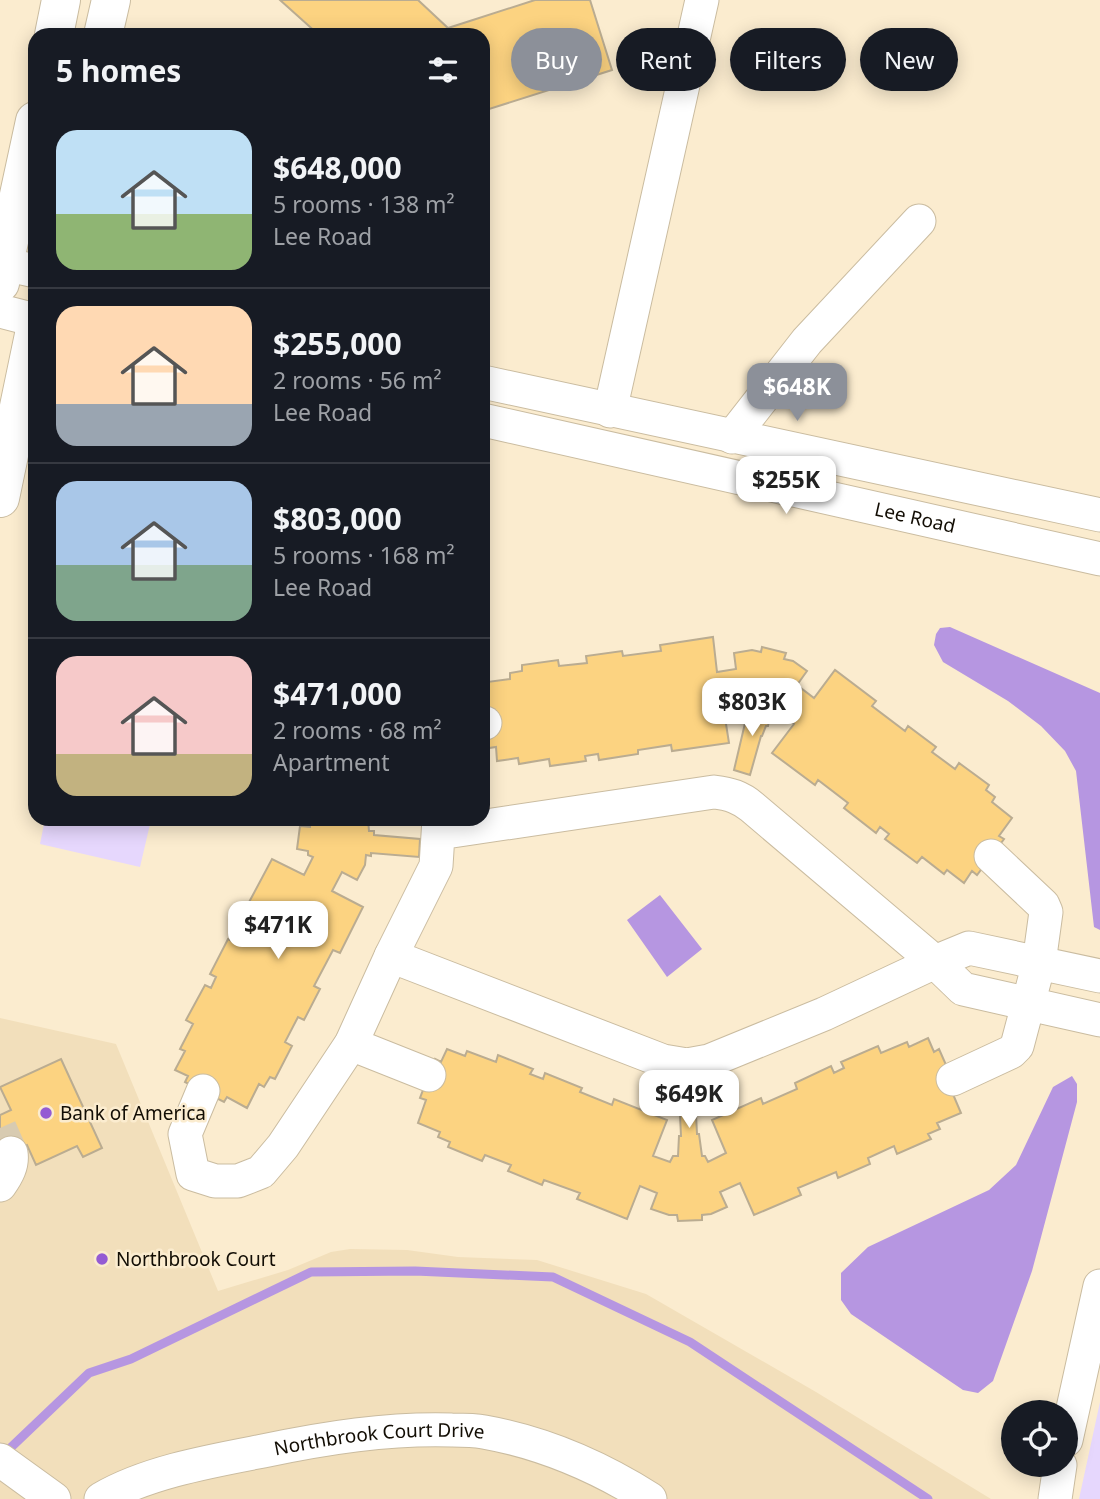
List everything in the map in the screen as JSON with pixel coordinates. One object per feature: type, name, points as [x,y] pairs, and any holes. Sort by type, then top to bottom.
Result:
[{"type":"main road","points":[[55,28],[61,0]]},
{"type":"main road","points":[[105,28],[111,0]]},
{"type":"main road","points":[[10,270],[28,163]]},
{"type":"main road","points":[[0,498],[28,364]]},
{"type":"street","points":[[610,411],[702,0]]},
{"type":"street","points":[[732,437],[807,341],[919,220]]},
{"type":"street","points":[[0,310],[28,318]]},
{"type":"street","name":"Lee Road","points":[[490,384],[1100,515]]},
{"type":"street","name":"Lee Road","points":[[490,422],[1100,558]]},
{"type":"street","points":[[490,820],[714,792],[740,797],[935,962],[963,989],[1100,1020]]},
{"type":"street","points":[[202,1091],[186,1134],[193,1174],[215,1181],[237,1181],[261,1172],[351,1044],[436,866],[439,826]]},
{"type":"street","points":[[953,1079],[1011,1052],[1017,1046],[1039,963],[1046,912],[1043,905],[991,856]]},
{"type":"street","points":[[391,956],[663,1061],[687,1065],[709,1061],[824,1014],[969,948],[1100,976]]},
{"type":"street","points":[[351,1044],[429,1076]]},
{"type":"street","points":[[1075,1400],[1100,1286]]},
{"type":"street","name":"Northbrook Court Drive","points":[[101,1499],[180,1469],[232,1457],[331,1437],[435,1429],[481,1431],[534,1443],[573,1457],[617,1478],[650,1499]]},
{"type":"street","points":[[0,1460],[42,1490]]},
{"type":"street","points":[[1055,1499],[1058,1477]]},
{"type":"shaded area","points":[[950,627],[1100,693],[1100,930],[1094,927],[1076,771],[1065,751],[1041,726],[1008,701],[943,662],[934,645],[936,634],[940,628]]},
{"type":"shaded area","points":[[44,826],[150,826],[140,867],[40,844]]},
{"type":"shaded area","points":[[660,895],[702,949],[667,977],[627,920]]},
{"type":"shaded area","name":"Northbrook Court","points":[[0,1018],[116,1044],[218,1291],[288,1270],[331,1252],[350,1249],[407,1250],[458,1257],[537,1260],[646,1294],[816,1392],[991,1499],[0,1499]]},
{"type":"shaded area","points":[[1072,1076],[1077,1084],[1077,1102],[1032,1271],[993,1381],[978,1393],[963,1390],[851,1314],[841,1300],[841,1273],[868,1247],[989,1190],[1016,1165],[1053,1087]]},
{"type":"shaded area","points":[[1100,1402],[1100,1499],[1079,1499]]},
{"type":"building","points":[[280,0],[418,0],[448,28],[311,28]]},
{"type":"building","points":[[535,0],[590,0],[599,28],[511,28],[511,91],[546,91],[490,109],[490,28],[448,28]]},
{"type":"building","points":[[602,38],[612,70],[602,73]]},
{"type":"building","points":[[713,637],[717,672],[736,669],[734,653],[752,650],[761,652],[762,647],[786,653],[784,659],[793,661],[807,671],[797,685],[814,698],[835,670],[876,701],[872,706],[905,731],[908,726],[936,747],[932,752],[955,769],[959,763],[989,785],[986,790],[995,797],[992,802],[1012,818],[999,836],[1004,839],[977,875],[972,871],[964,883],[947,870],[944,874],[922,857],[917,863],[885,839],[889,834],[880,827],[876,833],[844,808],[848,803],[818,780],[815,785],[772,753],[794,724],[778,712],[774,716],[770,715],[750,775],[734,770],[746,719],[747,710],[743,708],[742,702],[723,705],[729,743],[672,751],[671,745],[599,760],[598,754],[585,756],[586,761],[550,766],[549,759],[519,764],[518,758],[497,761],[496,747],[490,748],[490,682],[510,679],[510,673],[522,671],[522,665],[558,660],[559,666],[587,663],[586,656],[622,651],[623,656],[661,651],[660,645]]},
{"type":"building","points":[[300,826],[369,826],[369,831],[374,831],[374,835],[420,839],[419,857],[371,853],[371,856],[366,855],[365,865],[357,880],[342,872],[332,891],[363,907],[340,953],[333,950],[314,986],[320,989],[304,1020],[298,1017],[285,1042],[292,1046],[275,1079],[270,1077],[264,1087],[259,1084],[247,1108],[227,1097],[224,1102],[185,1082],[188,1076],[175,1070],[185,1051],[180,1049],[193,1024],[186,1020],[205,985],[211,988],[216,977],[210,974],[228,939],[234,942],[252,909],[247,906],[272,859],[304,875],[313,857],[308,855],[308,851],[297,849]]},
{"type":"building","points":[[928,1038],[934,1052],[939,1049],[957,1090],[952,1092],[961,1113],[937,1123],[940,1129],[928,1134],[931,1139],[897,1154],[894,1146],[868,1158],[870,1164],[838,1178],[836,1172],[798,1188],[801,1195],[754,1215],[740,1183],[720,1192],[727,1207],[702,1215],[702,1220],[678,1221],[677,1215],[651,1209],[657,1193],[640,1186],[627,1219],[577,1199],[580,1193],[544,1180],[542,1185],[508,1171],[511,1165],[485,1155],[482,1161],[448,1147],[450,1142],[438,1137],[440,1132],[418,1123],[426,1100],[420,1098],[435,1059],[441,1062],[447,1049],[465,1056],[467,1051],[496,1062],[498,1055],[533,1069],[530,1074],[543,1079],[545,1073],[582,1088],[580,1092],[612,1105],[614,1099],[667,1120],[653,1156],[670,1162],[673,1156],[678,1156],[681,1136],[679,1094],[695,1094],[697,1134],[702,1156],[705,1156],[708,1162],[726,1153],[712,1120],[761,1098],[763,1104],[797,1089],[795,1083],[831,1066],[834,1073],[844,1068],[841,1062],[878,1046],[881,1053],[907,1042],[909,1047]]},
{"type":"building","name":"Bank of America","points":[[61,1059],[102,1148],[83,1157],[77,1146],[36,1165],[27,1145],[0,1158],[0,1115],[11,1110],[0,1087]]},
{"type":"waterway","points":[[4,1454],[89,1373],[131,1359],[311,1272],[415,1271],[553,1277],[690,1342],[928,1499]]},
{"type":"tunnel","points":[[0,1128],[11,1153]]},
{"type":"place","name":"Bank of America","points":[[46,1113]]},
{"type":"place","name":"Northbrook Court","points":[[102,1259]]}]
